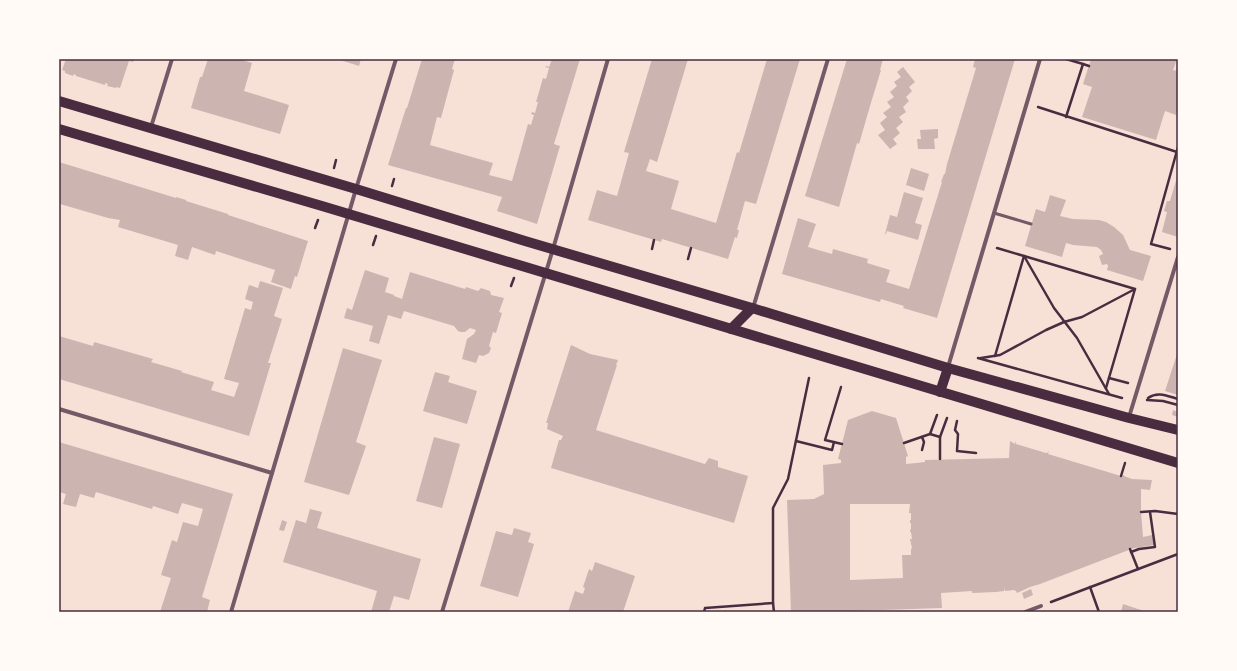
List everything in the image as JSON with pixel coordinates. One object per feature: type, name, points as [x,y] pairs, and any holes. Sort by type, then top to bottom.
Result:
[{"type":"main road","points":[[59,101],[948,368],[1178,430]]},
{"type":"main road","points":[[59,128],[1178,463]]},
{"type":"main road","points":[[731,329],[752,308]]},
{"type":"main road","points":[[940,392],[948,368]]},
{"type":"street","points":[[151,128],[172,59]]},
{"type":"street","points":[[231,612],[396,59]]},
{"type":"street","points":[[442,612],[546,273],[608,59]]},
{"type":"street","points":[[752,308],[828,59]]},
{"type":"street","points":[[948,368],[1040,59]]},
{"type":"street","points":[[1129,418],[1178,256]]},
{"type":"street","points":[[59,409],[272,473]]},
{"type":"street","points":[[1025,612],[1041,606]]},
{"type":"lane","points":[[994,213],[1031,224]]},
{"type":"path","points":[[1066,59],[1089,66]]},
{"type":"path","points":[[1066,117],[1083,64]]},
{"type":"path","points":[[1027,104],[1177,152]]},
{"type":"path","points":[[1171,249],[1151,244],[1178,147]]},
{"type":"path","points":[[652,249],[654,240]]},
{"type":"path","points":[[985,245],[1135,289]]},
{"type":"path","points":[[688,258],[691,248]]},
{"type":"path","points":[[1024,256],[1054,308],[1064,322],[1077,338],[1109,394],[978,358],[1000,355],[1046,330],[1064,322],[1082,316],[1135,289]]},
{"type":"path","points":[[995,356],[1024,256]]},
{"type":"path","points":[[1106,388],[1135,289]]},
{"type":"path","points":[[774,612],[773,508],[788,479],[809,378]]},
{"type":"path","points":[[1109,378],[1139,386]]},
{"type":"path","points":[[841,387],[825,440],[842,444]]},
{"type":"path","points":[[1144,400],[1153,394],[1178,399]]},
{"type":"path","points":[[1144,400],[1149,404]]},
{"type":"path","points":[[1144,400],[1163,401],[1178,405]]},
{"type":"path","points":[[930,434],[937,415]]},
{"type":"path","points":[[940,459],[940,437],[947,418]]},
{"type":"path","points":[[957,421],[955,430],[958,434],[957,450],[976,452]]},
{"type":"path","points":[[904,443],[930,434],[940,437]]},
{"type":"path","points":[[922,437],[924,442],[922,450]]},
{"type":"path","points":[[796,441],[832,450],[834,442]]},
{"type":"path","points":[[1121,476],[1123,469]]},
{"type":"path","points":[[1141,512],[1178,514]]},
{"type":"path","points":[[1138,569],[1131,551],[1155,547],[1150,512]]},
{"type":"path","points":[[1041,606],[1178,554]]},
{"type":"path","points":[[1090,587],[1099,612]]},
{"type":"path","points":[[704,612],[705,608],[774,603]]},
{"type":"building","points":[[66,59],[134,59],[133,62],[129,61],[120,88],[116,88],[107,86],[108,84],[105,83],[105,85],[76,76],[74,74],[73,76],[65,73],[65,71],[62,70]]},
{"type":"building","points":[[208,59],[239,59],[252,63],[244,91],[289,105],[280,134],[191,108],[200,77],[202,77]]},
{"type":"building","points":[[337,59],[361,59],[359,66]]},
{"type":"building","points":[[422,59],[455,59],[452,69],[454,70],[441,118],[437,117],[430,145],[493,163],[489,175],[512,181],[528,124],[531,125],[534,115],[531,114],[532,112],[535,113],[538,102],[536,102],[543,78],[546,79],[549,68],[545,67],[549,67],[552,59],[580,59],[554,144],[560,146],[537,224],[497,211],[502,197],[388,165]]},
{"type":"building","points":[[652,59],[688,59],[657,162],[650,159],[646,171],[679,181],[671,209],[716,223],[767,59],[800,59],[756,204],[745,201],[737,230],[739,230],[737,238],[735,237],[728,259],[662,239],[661,242],[588,220],[597,190],[617,196],[629,153],[624,152]]},
{"type":"building","points":[[847,59],[883,59],[859,144],[857,143],[839,207],[805,196]]},
{"type":"building","points":[[975,59],[1015,59],[937,318],[903,308],[904,306],[881,299],[880,302],[782,274],[798,218],[816,224],[808,247],[832,254],[833,249],[868,259],[867,263],[890,270],[886,282],[909,289],[976,68],[973,67]]},
{"type":"building","points":[[1091,59],[1177,59],[1173,70],[1178,71],[1178,108],[1176,115],[1165,111],[1156,140],[1082,117],[1092,87],[1083,84]]},
{"type":"building","points":[[903,67],[915,82],[909,87],[912,91],[906,97],[909,101],[903,107],[906,112],[899,117],[903,122],[896,128],[900,133],[893,139],[897,144],[890,149],[878,135],[885,130],[880,123],[887,117],[883,113],[891,107],[887,102],[894,97],[890,92],[897,86],[894,82],[901,77],[897,72]]},
{"type":"building","points":[[938,129],[938,138],[934,139],[935,149],[918,149],[917,139],[921,139],[920,130]]},
{"type":"building","points":[[59,162],[186,200],[308,241],[297,277],[295,276],[291,289],[271,282],[275,270],[216,251],[215,255],[192,247],[188,260],[175,256],[178,245],[118,227],[120,220],[60,204],[59,206]]},
{"type":"building","points":[[911,168],[929,174],[924,191],[906,185]]},
{"type":"building","points":[[1178,174],[1178,237],[1162,232],[1167,212],[1164,211],[1167,201],[1170,201]]},
{"type":"building","points":[[904,192],[923,198],[915,223],[922,225],[918,240],[887,231],[885,234],[890,215],[897,217]]},
{"type":"building","points":[[1050,195],[1066,200],[1060,216],[1073,219],[1099,220],[1106,222],[1123,235],[1130,250],[1151,256],[1143,281],[1107,270],[1107,264],[1102,265],[1099,256],[1103,254],[1097,247],[1066,243],[1062,257],[1025,246],[1036,209],[1045,212]]},
{"type":"building","points":[[365,270],[389,278],[385,292],[402,299],[410,272],[465,289],[466,287],[478,291],[481,288],[490,291],[491,295],[504,298],[499,312],[502,313],[496,333],[493,332],[489,346],[491,348],[489,353],[483,356],[479,355],[476,363],[462,359],[467,339],[474,334],[476,330],[470,328],[465,332],[461,332],[454,326],[404,311],[401,319],[388,315],[379,344],[369,341],[373,326],[344,318],[347,308],[352,310]]},
{"type":"building","points":[[260,281],[283,288],[274,316],[282,319],[268,363],[271,363],[249,436],[59,379],[59,336],[93,346],[94,342],[153,359],[151,362],[214,382],[211,390],[234,397],[239,383],[224,379],[245,308],[251,310],[253,302],[245,299],[249,285],[258,288]]},
{"type":"building","points":[[571,345],[590,354],[618,360],[596,430],[705,464],[709,458],[718,461],[718,467],[748,476],[734,523],[551,468],[559,440],[561,440],[563,436],[547,429],[548,423],[546,423]]},
{"type":"building","points":[[343,348],[382,360],[356,442],[366,446],[349,495],[304,482]]},
{"type":"building","points":[[1178,351],[1178,395],[1165,391]]},
{"type":"building","points":[[435,372],[450,376],[448,382],[477,391],[467,424],[423,411]]},
{"type":"building","points":[[1173,410],[1178,412],[1178,417],[1172,415]]},
{"type":"building","points":[[872,411],[896,418],[908,456],[906,457],[906,464],[925,462],[925,460],[1009,458],[1010,441],[1015,444],[1016,441],[1016,444],[1046,453],[1049,451],[1048,454],[1121,476],[1124,475],[1132,479],[1152,480],[1150,490],[1141,489],[1141,512],[1143,537],[1152,535],[1154,545],[1134,548],[1017,593],[1014,590],[1005,591],[1004,588],[1004,591],[996,592],[972,593],[972,591],[941,593],[942,608],[853,612],[791,612],[787,500],[814,499],[824,494],[823,465],[841,463],[841,460],[838,459],[848,420]],"holes":[[[850,504],[910,504],[910,532],[912,539],[910,539],[912,548],[911,555],[902,555],[903,578],[850,580]]]},
{"type":"building","points":[[434,437],[460,444],[442,508],[416,501]]},
{"type":"building","points":[[59,442],[233,494],[202,597],[210,600],[207,612],[160,612],[171,578],[161,575],[172,540],[177,542],[183,522],[198,526],[203,509],[182,503],[178,514],[153,506],[152,509],[96,492],[94,498],[80,494],[76,507],[63,504],[66,494],[59,492]]},
{"type":"building","points":[[310,509],[322,512],[317,528],[421,559],[409,600],[394,596],[389,612],[371,612],[377,591],[283,562],[296,520],[306,523]]},
{"type":"building","points":[[282,520],[287,522],[284,531],[279,530]]},
{"type":"building","points":[[514,528],[531,533],[528,542],[534,544],[518,597],[480,586],[496,531],[512,535]]},
{"type":"building","points":[[595,562],[635,576],[623,612],[568,612],[575,591],[583,594],[585,588],[583,587],[589,569],[592,571]]},
{"type":"building","points":[[1031,589],[1033,595],[1024,599],[1022,593]]},
{"type":"building","points":[[1123,604],[1147,612],[1121,612]]}]
